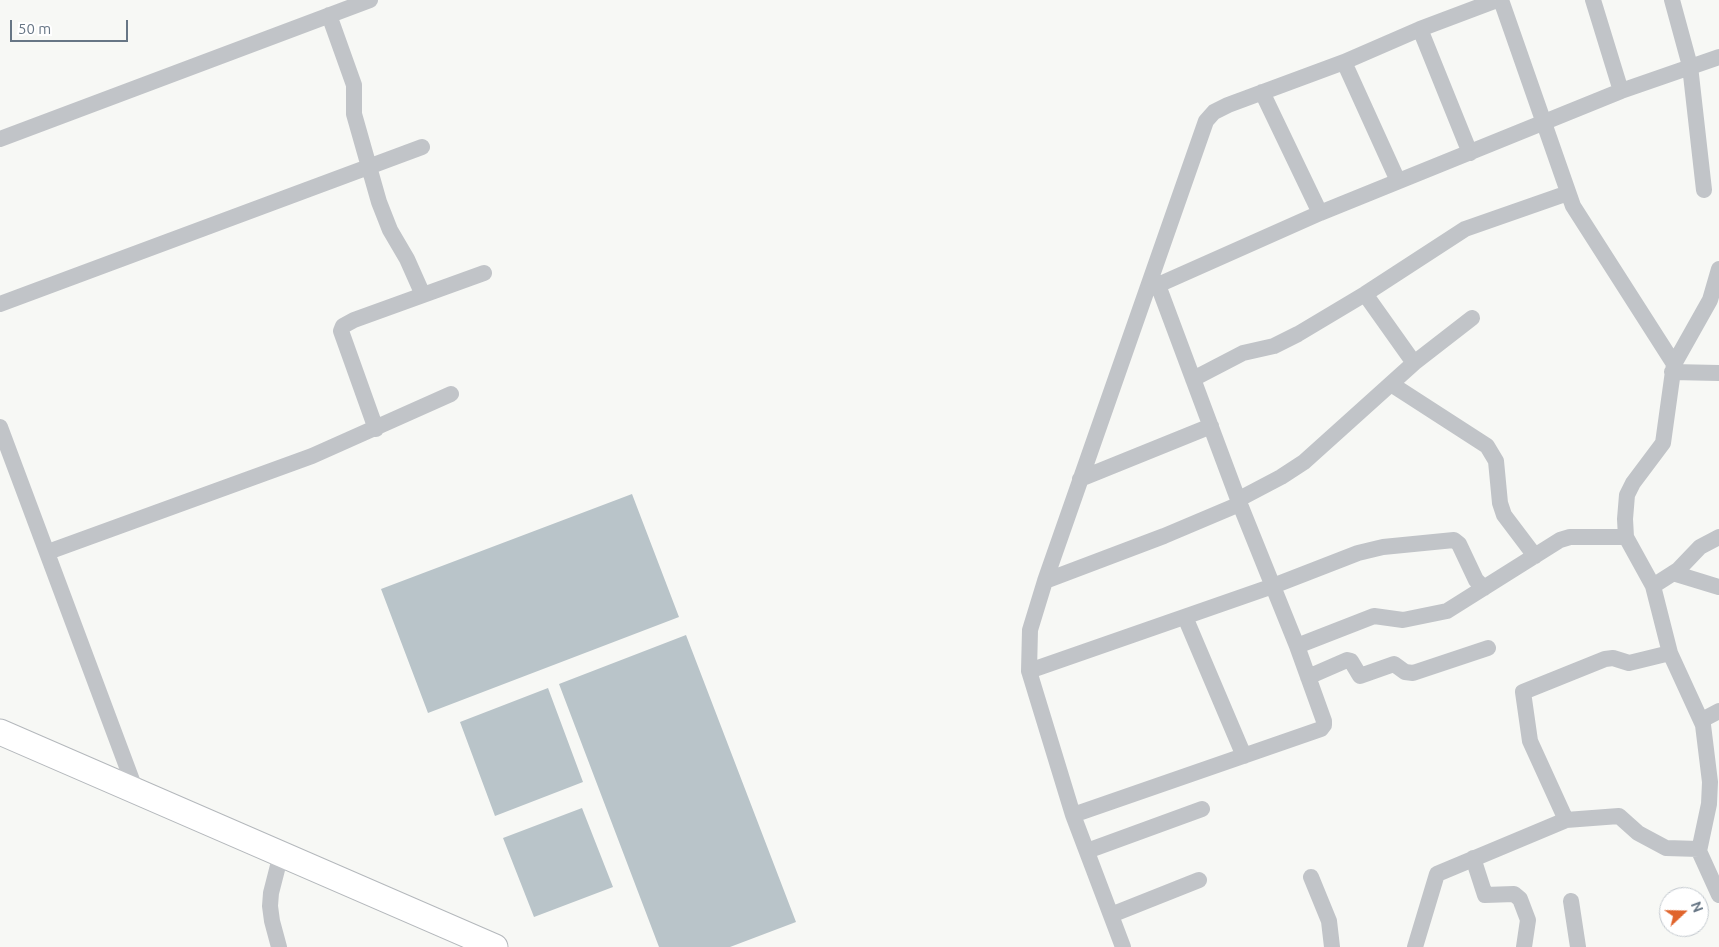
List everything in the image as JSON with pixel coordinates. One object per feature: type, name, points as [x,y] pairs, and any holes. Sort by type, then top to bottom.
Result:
[{"type":"main road","points":[[0,732],[495,947]]},
{"type":"street","points":[[0,139],[370,0]]},
{"type":"street","points":[[1123,947],[1073,815],[1029,670],[1030,630],[1080,479],[1153,286],[1206,121],[1220,109],[1344,62],[1420,29],[1497,0]]},
{"type":"street","points":[[1501,0],[1543,124],[1576,212],[1673,368]]},
{"type":"street","points":[[1593,0],[1621,91]]},
{"type":"street","points":[[1672,0],[1690,66],[1704,190]]},
{"type":"street","points":[[329,15],[354,85],[354,114],[390,230],[407,259],[423,295]]},
{"type":"street","points":[[1420,29],[1470,153]]},
{"type":"street","points":[[1153,286],[1320,213],[1621,91],[1690,66],[1719,58]]},
{"type":"street","points":[[1344,62],[1398,181]]},
{"type":"street","points":[[1262,92],[1320,213]]},
{"type":"street","points":[[0,304],[422,146]]},
{"type":"street","points":[[1194,379],[1243,353],[1274,346],[1298,334],[1465,229],[1568,193]]},
{"type":"street","points":[[1719,269],[1710,300],[1673,368],[1663,443],[1633,483],[1627,495],[1626,537],[1652,586],[1670,653],[1702,720],[1714,785],[1699,849],[1719,895]]},
{"type":"street","points":[[376,429],[342,331],[348,322],[484,273]]},
{"type":"street","points":[[1073,815],[1323,727],[1324,721],[1297,646],[1239,502],[1194,379],[1153,286]]},
{"type":"street","points":[[1364,294],[1414,363]]},
{"type":"street","points":[[1045,581],[1164,536],[1235,506],[1243,497],[1281,477],[1304,462],[1414,363],[1472,318]]},
{"type":"street","points":[[1673,368],[1719,373]]},
{"type":"street","points":[[1391,384],[1487,446],[1496,461],[1500,504],[1504,515],[1535,556]]},
{"type":"street","points":[[48,552],[312,456],[451,394]]},
{"type":"street","points":[[1080,479],[1211,426]]},
{"type":"street","points":[[0,427],[136,791]]},
{"type":"street","points":[[1297,646],[1374,616],[1403,620],[1447,611],[1560,540],[1570,537],[1626,537]]},
{"type":"street","points":[[1652,586],[1673,573],[1700,547],[1719,537]]},
{"type":"street","points":[[1029,670],[1273,586],[1371,549],[1414,542],[1454,540],[1459,544],[1474,578],[1484,588]]},
{"type":"street","points":[[1673,573],[1719,587]]},
{"type":"street","points":[[1185,617],[1244,756]]},
{"type":"street","points":[[1308,676],[1347,660],[1351,661],[1360,676],[1394,664],[1405,672],[1413,673],[1488,648]]},
{"type":"street","points":[[1566,820],[1530,741],[1523,692],[1605,658],[1613,658],[1629,663],[1670,653]]},
{"type":"street","points":[[1702,720],[1719,711]]},
{"type":"street","points":[[1087,851],[1202,809]]},
{"type":"street","points":[[1415,947],[1435,876],[1440,872],[1566,820],[1619,816],[1638,833],[1666,848],[1699,849]]},
{"type":"street","points":[[279,947],[270,906],[281,854]]},
{"type":"street","points":[[1473,858],[1485,895],[1514,894],[1519,896],[1528,920],[1524,947]]},
{"type":"street","points":[[1311,877],[1329,921],[1332,947]]},
{"type":"street","points":[[1111,914],[1199,880]]},
{"type":"street","points":[[1571,901],[1578,947]]},
{"type":"shaded area","points":[[632,494],[679,617],[428,713],[381,589]]},
{"type":"shaded area","points":[[686,635],[796,922],[730,947],[659,947],[559,684]]},
{"type":"shaded area","points":[[548,688],[583,782],[495,816],[460,722]]},
{"type":"shaded area","points":[[582,808],[613,887],[534,917],[503,838]]}]
